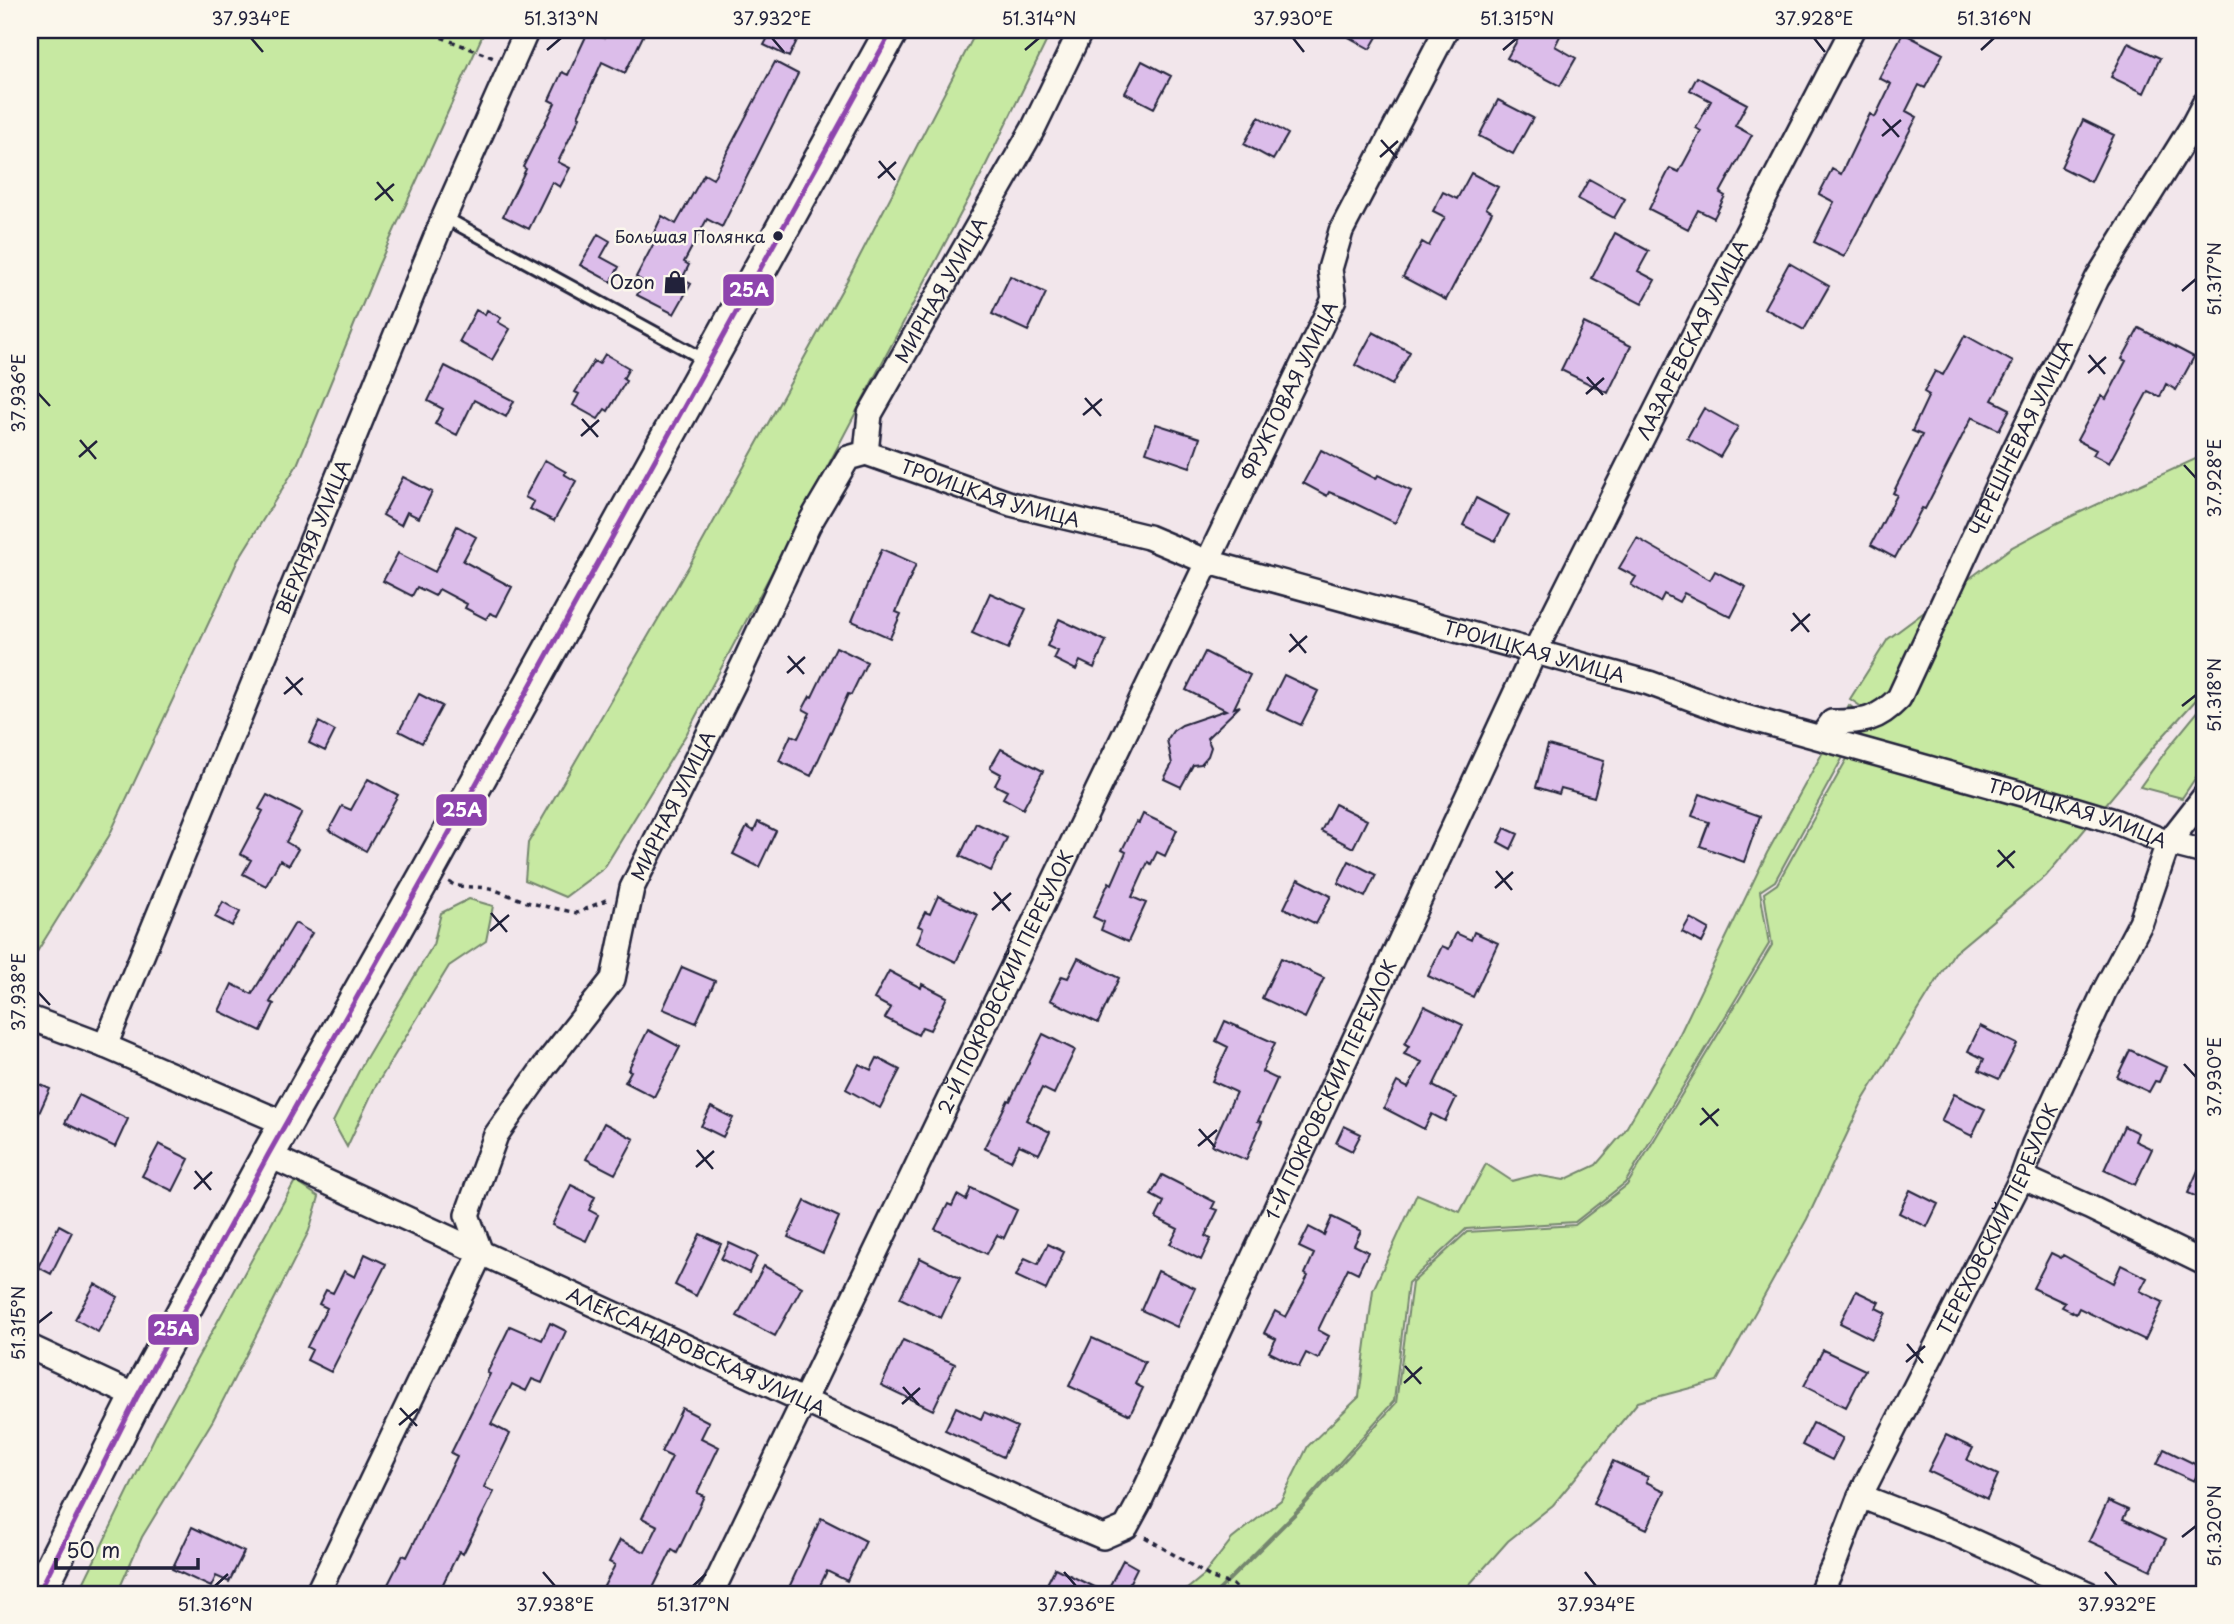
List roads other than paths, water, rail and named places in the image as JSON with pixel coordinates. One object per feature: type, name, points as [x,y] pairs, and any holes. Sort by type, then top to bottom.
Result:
[{"type":"street","name":"ВЕРХНЯЯ УЛИЦА","points":[[105,1046],[444,217],[527,30]]},
{"type":"street","points":[[38,1594],[137,1397],[268,1155],[428,871],[892,30]]},
{"type":"street","name":"МИРНАЯ УЛИЦА","points":[[481,1253],[467,1215],[496,1135],[544,1067],[613,979],[632,888],[743,665],[808,526],[848,458],[866,453],[870,414],[1033,129],[1081,30]]},
{"type":"street","name":"ФРУКТОВАЯ УЛИЦА","points":[[1205,561],[1334,299],[1330,270],[1341,231],[1446,30]]},
{"type":"street","name":"ЛАЗАРЕВСКАЯ УЛИЦА","points":[[1535,651],[1704,315],[1852,30]]},
{"type":"street","name":"ЧЕРЕШНЕВАЯ УЛИЦА","points":[[1821,737],[1832,722],[1862,722],[1885,713],[1899,698],[2005,468],[2097,279],[2204,104]]},
{"type":"street","name":"ТРОИЦКАЯ УЛИЦА","points":[[866,453],[1011,504],[1148,537],[1205,561],[1649,683],[1731,713],[2102,818],[2168,843],[2204,852]]},
{"type":"street","name":"2-Й ПОКРОВСКИЙ ПЕРЕУЛОК","points":[[711,1594],[1205,561]]},
{"type":"street","name":"1-Й ПОКРОВСКИЙ ПЕРЕУЛОК","points":[[1126,1527],[1535,651]]},
{"type":"street","name":"ТЕРЕХОВСКИЙ ПЕРЕУЛОК","points":[[1820,1594],[1860,1496],[2022,1177],[2034,1144],[2105,990],[2141,922],[2168,843],[2204,797]]},
{"type":"street","points":[[30,1018],[105,1046],[286,1124]]},
{"type":"street","name":"АЛЕКСАНДРОВСКАЯ УЛИЦА","points":[[268,1155],[1103,1536],[1126,1527]]},
{"type":"street","points":[[2022,1177],[2204,1263]]},
{"type":"street","points":[[317,1594],[481,1253]]},
{"type":"street","points":[[30,1346],[137,1397]]},
{"type":"street","points":[[1860,1496],[1950,1531],[2089,1594]]},
{"type":"lane","points":[[444,217],[707,361]]},
{"type":"place","name":"Большая Полянка","points":[[778,236]]},
{"type":"place","name":"Ozon","points":[[675,282]]}]
